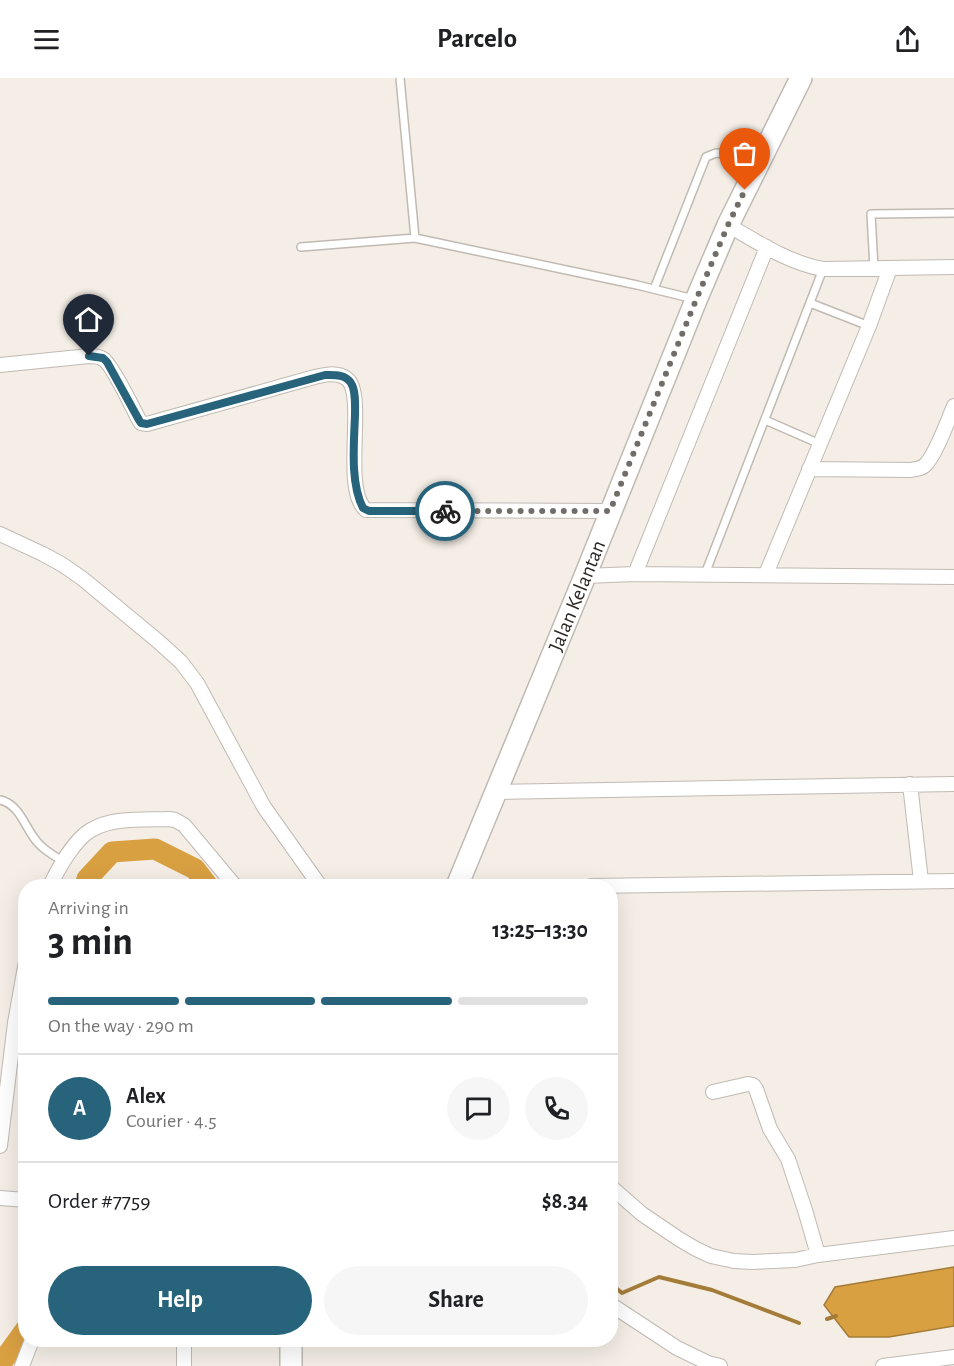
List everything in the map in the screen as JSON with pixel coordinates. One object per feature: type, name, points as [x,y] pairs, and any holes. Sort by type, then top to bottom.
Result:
[{"type":"highway","name":"Jalan Kelantan","points":[[460,879],[696,300],[728,225],[801,78]]},
{"type":"highway","points":[[291,1347],[291,1366]]},
{"type":"street","points":[[728,225],[766,247],[805,264],[823,269],[954,267]]},
{"type":"street","points":[[636,574],[766,247]]},
{"type":"street","points":[[766,574],[869,326],[890,268]]},
{"type":"street","points":[[0,365],[89,356],[103,358],[141,423],[147,424],[325,375],[346,377],[351,383],[355,402],[354,448],[357,490],[362,506],[366,510],[610,511]]},
{"type":"street","points":[[809,469],[919,469],[926,465],[932,457],[954,405]]},
{"type":"street","points":[[0,534],[43,554],[83,579],[181,662],[197,683],[264,807],[315,879]]},
{"type":"street","points":[[585,576],[766,574],[954,577]]},
{"type":"street","points":[[910,784],[921,881]]},
{"type":"street","points":[[497,792],[954,784]]},
{"type":"street","points":[[54,879],[80,838],[90,830],[126,820],[169,819],[184,825],[229,879]]},
{"type":"street","points":[[618,886],[954,881]]},
{"type":"street","points":[[0,1146],[18,1006]]},
{"type":"street","points":[[713,1092],[748,1084],[753,1085],[756,1089],[770,1129],[788,1158],[806,1210],[818,1255]]},
{"type":"street","points":[[618,1193],[642,1214],[687,1244],[711,1256],[734,1261],[795,1260],[818,1255],[954,1238]]},
{"type":"street","points":[[0,1198],[18,1199]]},
{"type":"street","points":[[618,1309],[677,1347],[708,1363],[720,1366]]},
{"type":"street","points":[[22,1366],[29,1347]]},
{"type":"street","points":[[184,1347],[184,1366]]},
{"type":"street","points":[[883,1366],[954,1357]]},
{"type":"lane","points":[[400,78],[415,238]]},
{"type":"lane","points":[[654,289],[706,157],[716,153],[762,156]]},
{"type":"lane","points":[[874,268],[871,213],[954,213]]},
{"type":"lane","points":[[301,247],[415,238],[696,300]]},
{"type":"lane","points":[[705,574],[823,269]]},
{"type":"lane","points":[[810,303],[869,326]]},
{"type":"lane","points":[[765,420],[820,444]]},
{"type":"lane","points":[[0,800],[12,804],[41,846],[64,862]]},
{"type":"shaded area","points":[[954,1267],[954,1326],[889,1337],[849,1337],[824,1305],[835,1287]]},
{"type":"waterway","points":[[87,879],[112,852],[155,849],[195,869],[203,879]]},
{"type":"waterway","points":[[618,1290],[622,1293],[659,1277],[712,1290],[799,1323]]},
{"type":"waterway","points":[[827,1319],[836,1316]]},
{"type":"waterway","points":[[0,1365],[18,1340]]},
{"type":"way so far","points":[[445,511],[610,511],[696,300],[745,190]]},
{"type":"route","points":[[89,356],[103,358],[107,362],[139,420],[147,424],[325,375],[346,377],[351,383],[355,402],[355,474],[363,508],[369,511],[445,511]]}]
